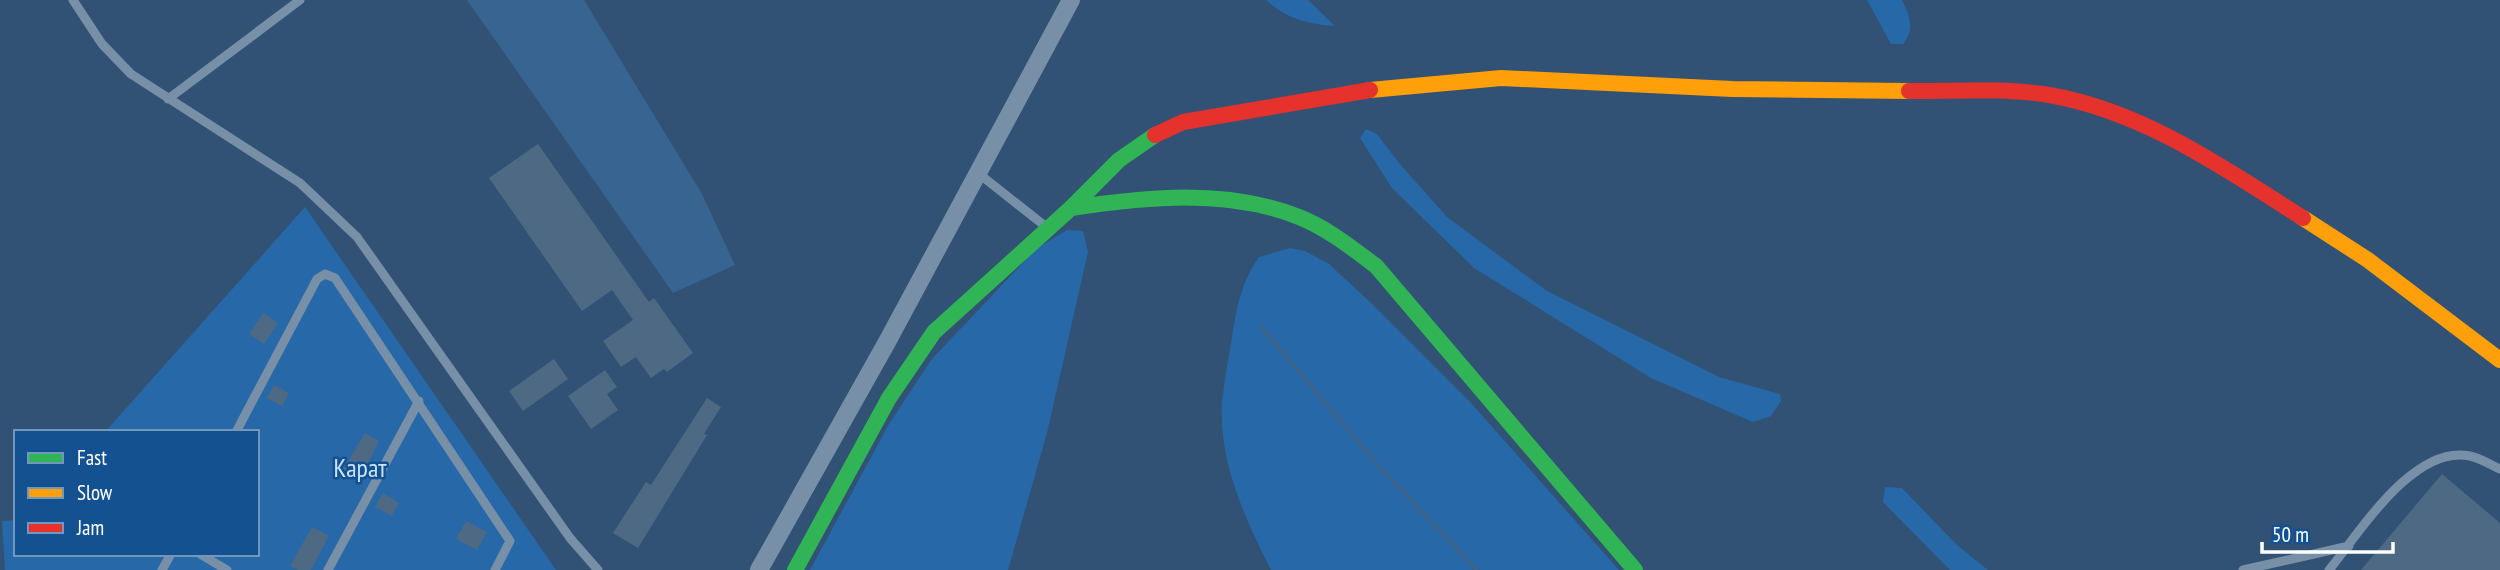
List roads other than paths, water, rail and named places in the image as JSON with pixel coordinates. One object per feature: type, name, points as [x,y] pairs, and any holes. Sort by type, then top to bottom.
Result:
[{"type":"street","points":[[759,570],[1071,0]]},
{"type":"street","points":[[795,570],[909,364],[934,332],[969,297],[1071,208],[1119,160],[1146,139],[1183,122],[1402,85],[1501,78],[1732,89],[2047,95],[2096,107],[2136,121],[2193,150],[2368,260],[2500,360]]},
{"type":"street","points":[[1071,208],[1136,197],[1238,202],[1298,217],[1338,237],[1376,266],[1635,570]]},
{"type":"lane","points":[[73,0],[102,44],[131,74],[300,183],[358,237],[570,538],[598,570]]},
{"type":"lane","points":[[168,99],[300,0]]},
{"type":"lane","points":[[978,173],[1048,228]]},
{"type":"lane","points":[[237,430],[317,279],[325,274],[335,278],[510,541],[495,570]]},
{"type":"lane","points":[[328,570],[419,401]]},
{"type":"lane","points":[[2329,570],[2420,466],[2441,458],[2470,455],[2500,469]]},
{"type":"lane","points":[[2243,570],[2349,546]]},
{"type":"lane","points":[[203,556],[227,570]]},
{"type":"waterway","points":[[1262,328],[1377,464],[1477,570]]},
{"type":"park label","name":"Карат","points":[[360,468]]}]
